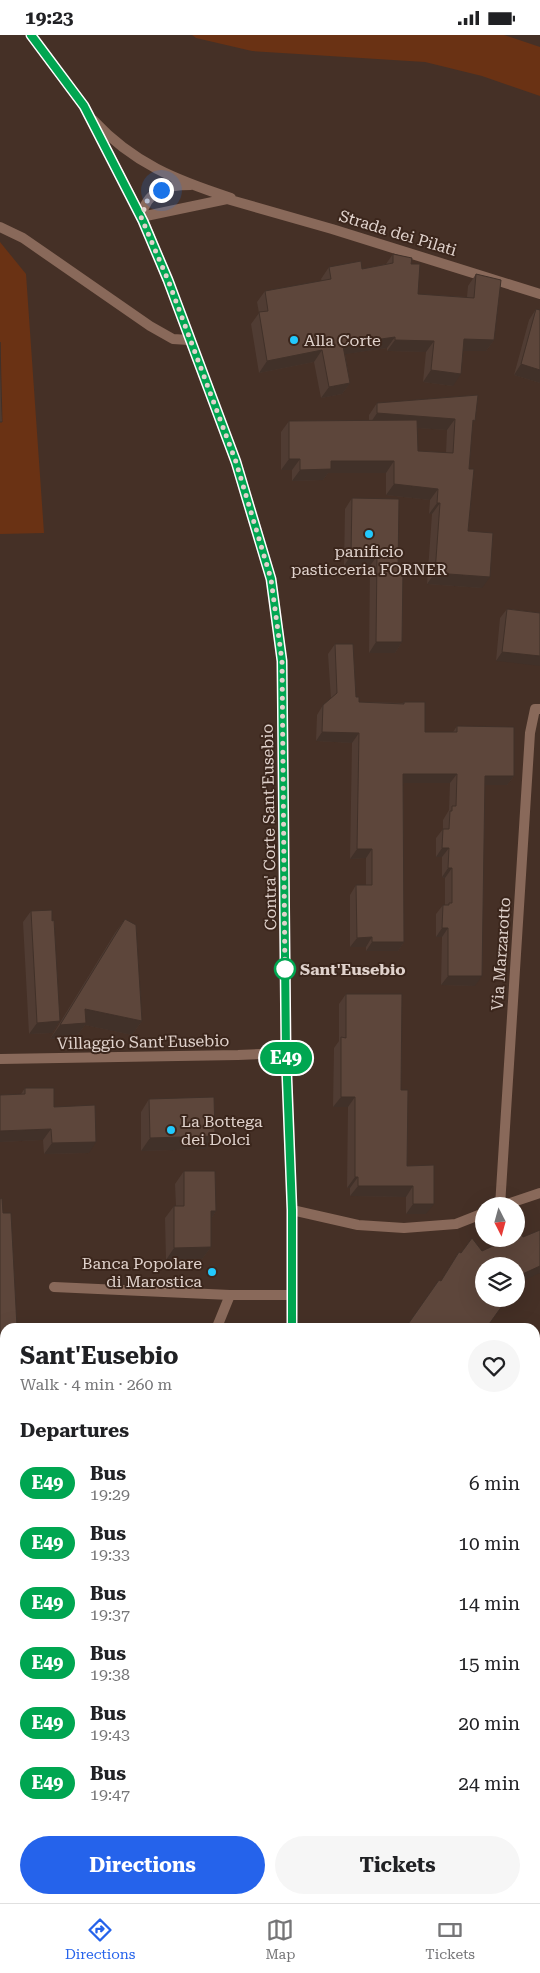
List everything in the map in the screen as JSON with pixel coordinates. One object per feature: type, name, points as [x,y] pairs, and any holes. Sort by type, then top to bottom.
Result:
[{"type":"street","points":[[31,35],[84,106],[88,115]]},
{"type":"street","name":"Strada dei Pilati","points":[[88,115],[108,136],[133,156],[170,177],[246,203],[540,294]]},
{"type":"street","name":"Contra' Corte Sant'Eusebio","points":[[88,115],[141,217],[168,280],[236,462],[271,579],[282,661],[286,1053],[292,1210],[292,1323]]},
{"type":"street","name":"Strada dei Pilati","points":[[141,217],[148,199],[154,194],[173,186],[191,185]]},
{"type":"street","name":"Strada dei Pilati","points":[[141,217],[227,199],[246,203]]},
{"type":"street","points":[[0,227],[23,238],[150,326],[173,339],[189,340]]},
{"type":"street","name":"Via Marzarotto","points":[[501,1197],[530,733],[535,709],[540,709]]},
{"type":"street","name":"Villaggio Sant'Eusebio","points":[[0,1059],[286,1053]]},
{"type":"street","points":[[525,1198],[540,1193]]},
{"type":"street","points":[[292,1210],[358,1225],[404,1228],[456,1224],[475,1217]]},
{"type":"street","points":[[54,1287],[230,1295],[292,1295]]},
{"type":"street","points":[[219,1323],[230,1295]]},
{"type":"shaded area","points":[[192,35],[504,35],[540,47],[540,96],[482,76],[425,62],[252,51],[196,38]]},
{"type":"shaded area","points":[[0,242],[26,274],[44,533],[0,534]]},
{"type":"building","points":[[393,254],[412,258],[411,264],[420,264],[418,294],[474,298],[476,274],[501,280],[494,340],[464,339],[461,374],[431,370],[434,341],[395,340],[395,337],[343,346],[350,383],[329,387],[322,350],[267,361],[259,312],[268,311],[265,291],[331,279],[329,267],[361,261],[362,269],[393,263]]},
{"type":"building","points":[[536,309],[540,310],[540,370],[521,364]]},
{"type":"building","points":[[0,342],[2,422],[0,422]]},
{"type":"building","points":[[478,395],[475,421],[473,420],[469,469],[474,469],[468,531],[493,533],[490,577],[435,573],[440,503],[437,503],[438,489],[394,484],[394,461],[331,461],[331,469],[300,470],[300,459],[289,459],[289,421],[417,420],[418,451],[453,453],[455,419],[377,413],[377,403]]},
{"type":"building","points":[[352,498],[399,499],[398,569],[403,570],[402,642],[376,642],[377,556],[351,555]]},
{"type":"building","points":[[507,609],[540,613],[540,656],[502,652]]},
{"type":"building","points":[[335,644],[353,644],[356,697],[359,697],[359,702],[404,704],[404,702],[425,702],[425,732],[457,732],[457,726],[514,727],[514,776],[485,776],[482,976],[448,976],[448,928],[442,928],[443,905],[452,903],[452,868],[448,868],[449,848],[442,848],[443,829],[449,829],[450,811],[452,811],[452,806],[456,806],[457,774],[403,774],[404,942],[372,942],[372,937],[357,938],[356,885],[372,885],[372,849],[357,849],[359,733],[322,732],[323,705],[337,693]]},
{"type":"building","points":[[52,910],[60,1021],[37,1023],[31,911]]},
{"type":"building","points":[[125,919],[136,925],[142,1021],[85,1009],[86,1023],[60,1025]]},
{"type":"building","points":[[346,994],[402,994],[401,1090],[408,1090],[407,1166],[434,1165],[434,1204],[413,1204],[413,1186],[358,1186],[358,1177],[355,1177],[355,1097],[341,1097],[341,1037],[346,1038]]},
{"type":"building","points":[[25,1088],[54,1088],[54,1107],[95,1105],[96,1142],[52,1143],[51,1129],[0,1131],[0,1095],[25,1094]]},
{"type":"building","points":[[214,1097],[215,1136],[150,1138],[149,1099]]},
{"type":"building","points":[[184,1171],[215,1171],[216,1211],[211,1211],[211,1247],[174,1248],[174,1206],[184,1206]]},
{"type":"building","points":[[2,1198],[3,1213],[11,1213],[17,1323],[0,1323],[0,1199]]},
{"type":"building","points":[[540,1230],[540,1266],[525,1273],[525,1257],[475,1257],[475,1307],[501,1307],[490,1323],[409,1323],[439,1280],[441,1281],[459,1252],[461,1253],[472,1238],[475,1242],[475,1247],[479,1247],[482,1251],[491,1247],[525,1247],[525,1236]]},
{"type":"bus line","name":"E49","points":[[31,35],[84,106],[143,221],[168,280],[236,462],[271,579],[282,661],[286,1053],[292,1210],[292,1323]]},
{"type":"place","name":"Alla Corte","points":[[294,340]]},
{"type":"place","name":"panificio pasticceria FORNER","points":[[369,534]]},
{"type":"place","name":"Sant'Eusebio","points":[[285,969]]},
{"type":"place","name":"La Bottega dei Dolci","points":[[171,1130]]},
{"type":"place","name":"Banca Popolare di Marostica","points":[[212,1272]]},
{"type":"route","points":[[161,190],[148,199],[141,217],[168,280],[236,462],[271,579],[282,661],[285,974],[285,969]]}]
